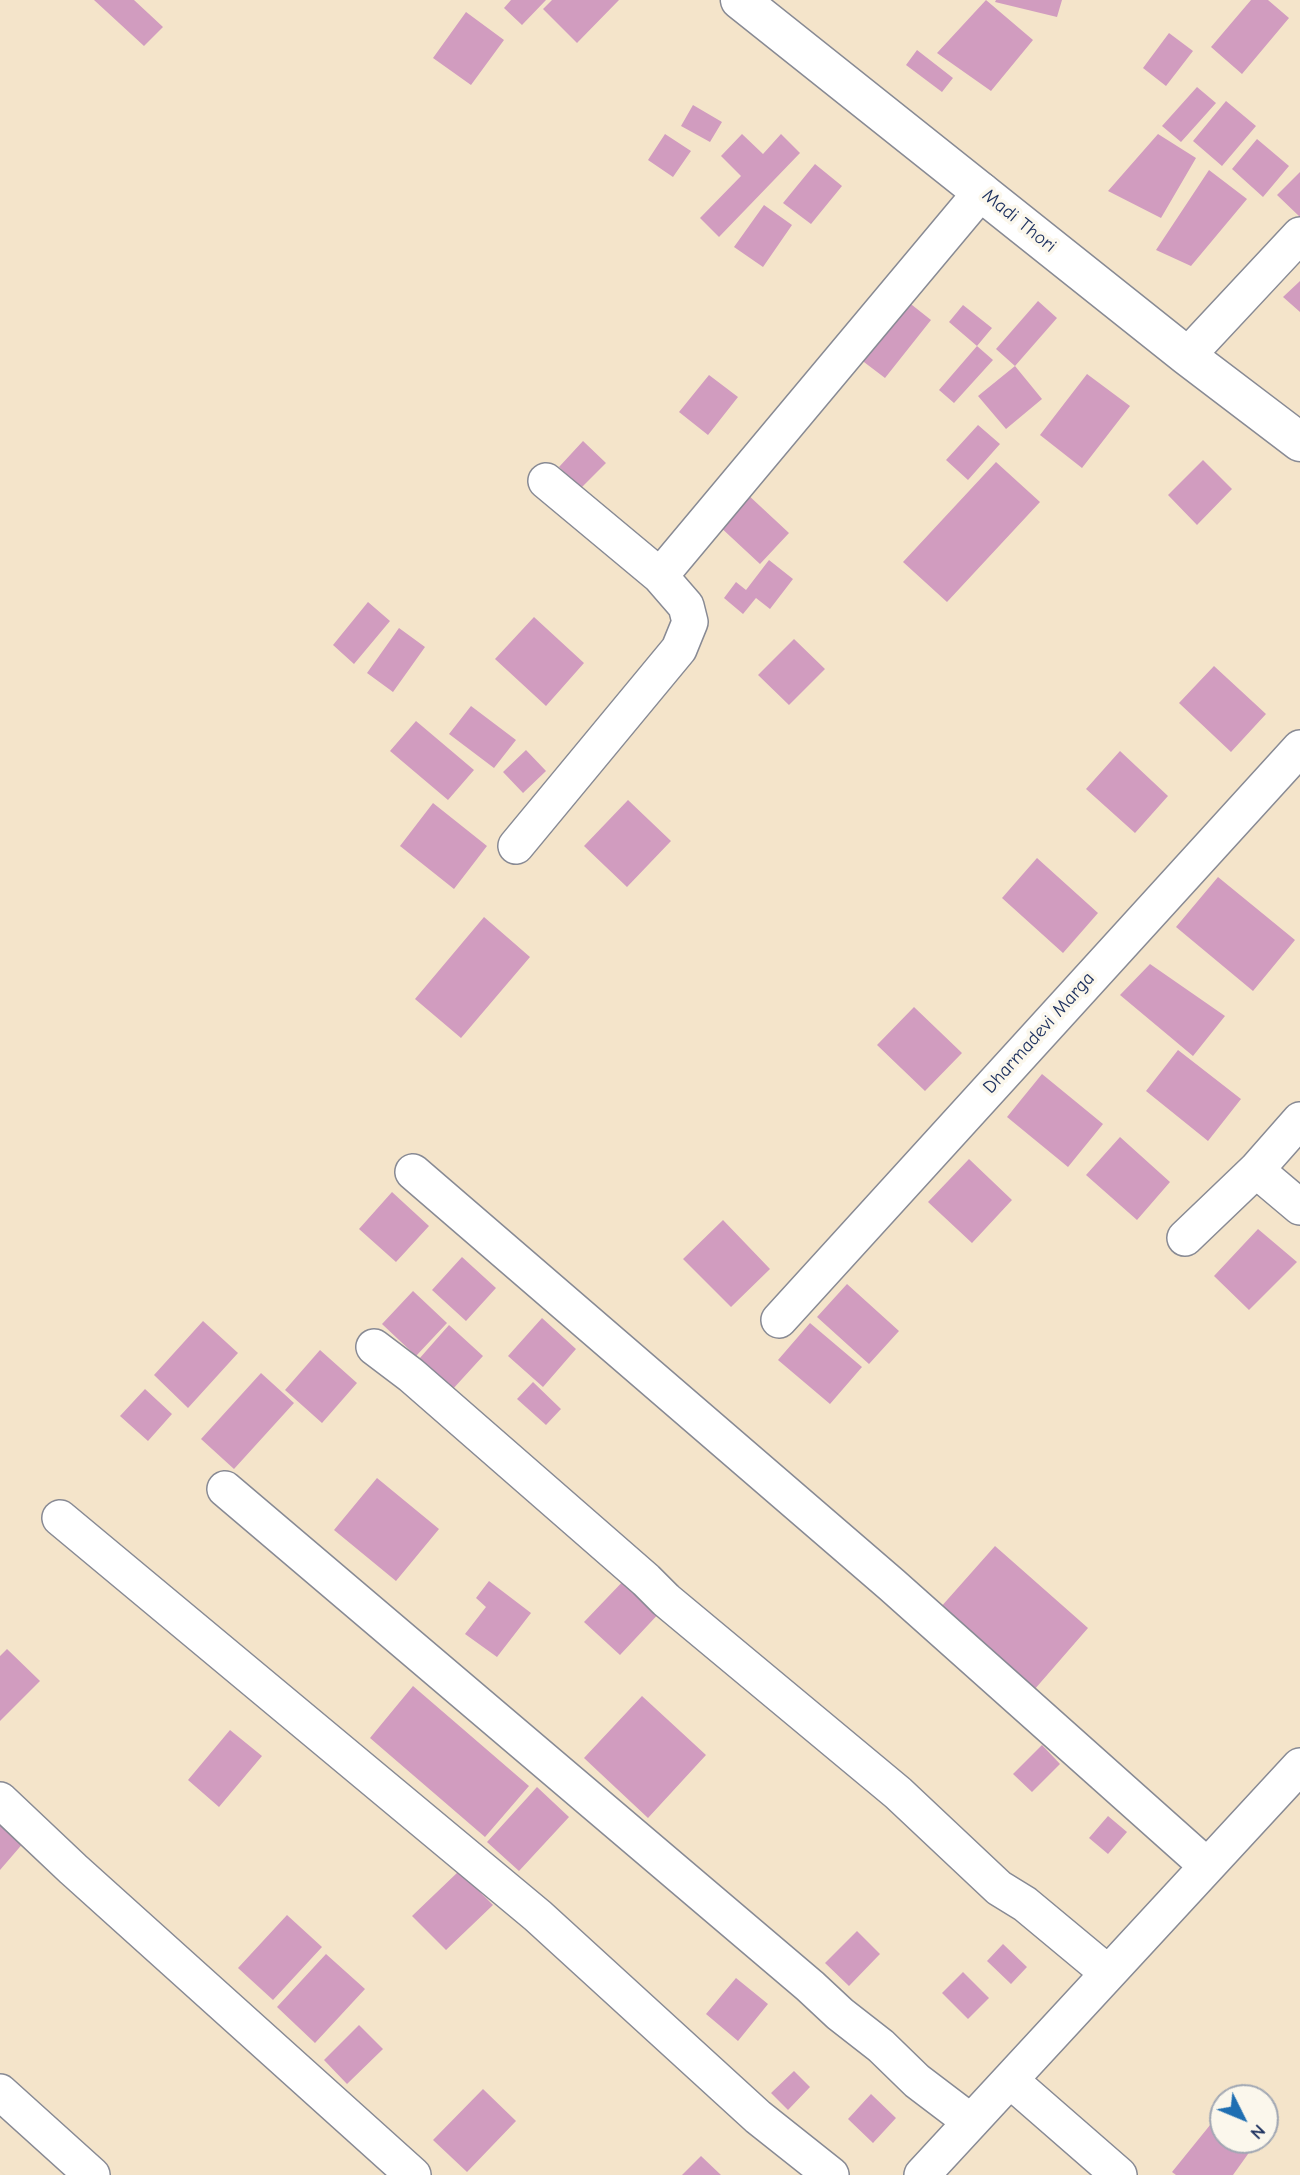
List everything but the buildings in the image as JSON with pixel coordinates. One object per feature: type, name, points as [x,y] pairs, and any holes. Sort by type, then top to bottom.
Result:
[{"type":"main road","name":"Madi Thori","points":[[740,0],[1187,356],[1300,442]]},
{"type":"street","points":[[660,576],[982,191]]},
{"type":"street","points":[[1187,356],[1300,235]]},
{"type":"street","points":[[516,846],[680,649],[690,622],[686,606],[660,576],[546,481]]},
{"type":"street","name":"Dharmadevi Marga","points":[[779,1320],[1300,748]]},
{"type":"street","points":[[1185,1238],[1256,1170],[1300,1120]]},
{"type":"street","points":[[1256,1170],[1300,1207]]},
{"type":"street","points":[[414,1172],[881,1576],[1208,1866]]},
{"type":"street","points":[[374,1347],[462,1419],[666,1600],[898,1793],[999,1888],[1026,1904],[1108,1973]]},
{"type":"street","points":[[225,1489],[810,1986],[917,2081],[971,2122]]},
{"type":"street","points":[[60,1518],[538,1916],[758,2117],[831,2175]]},
{"type":"street","points":[[922,2175],[1300,1766]]},
{"type":"street","points":[[0,1800],[73,1870],[413,2175]]},
{"type":"street","points":[[1010,2080],[1119,2175]]},
{"type":"street","points":[[0,2092],[92,2175]]}]
